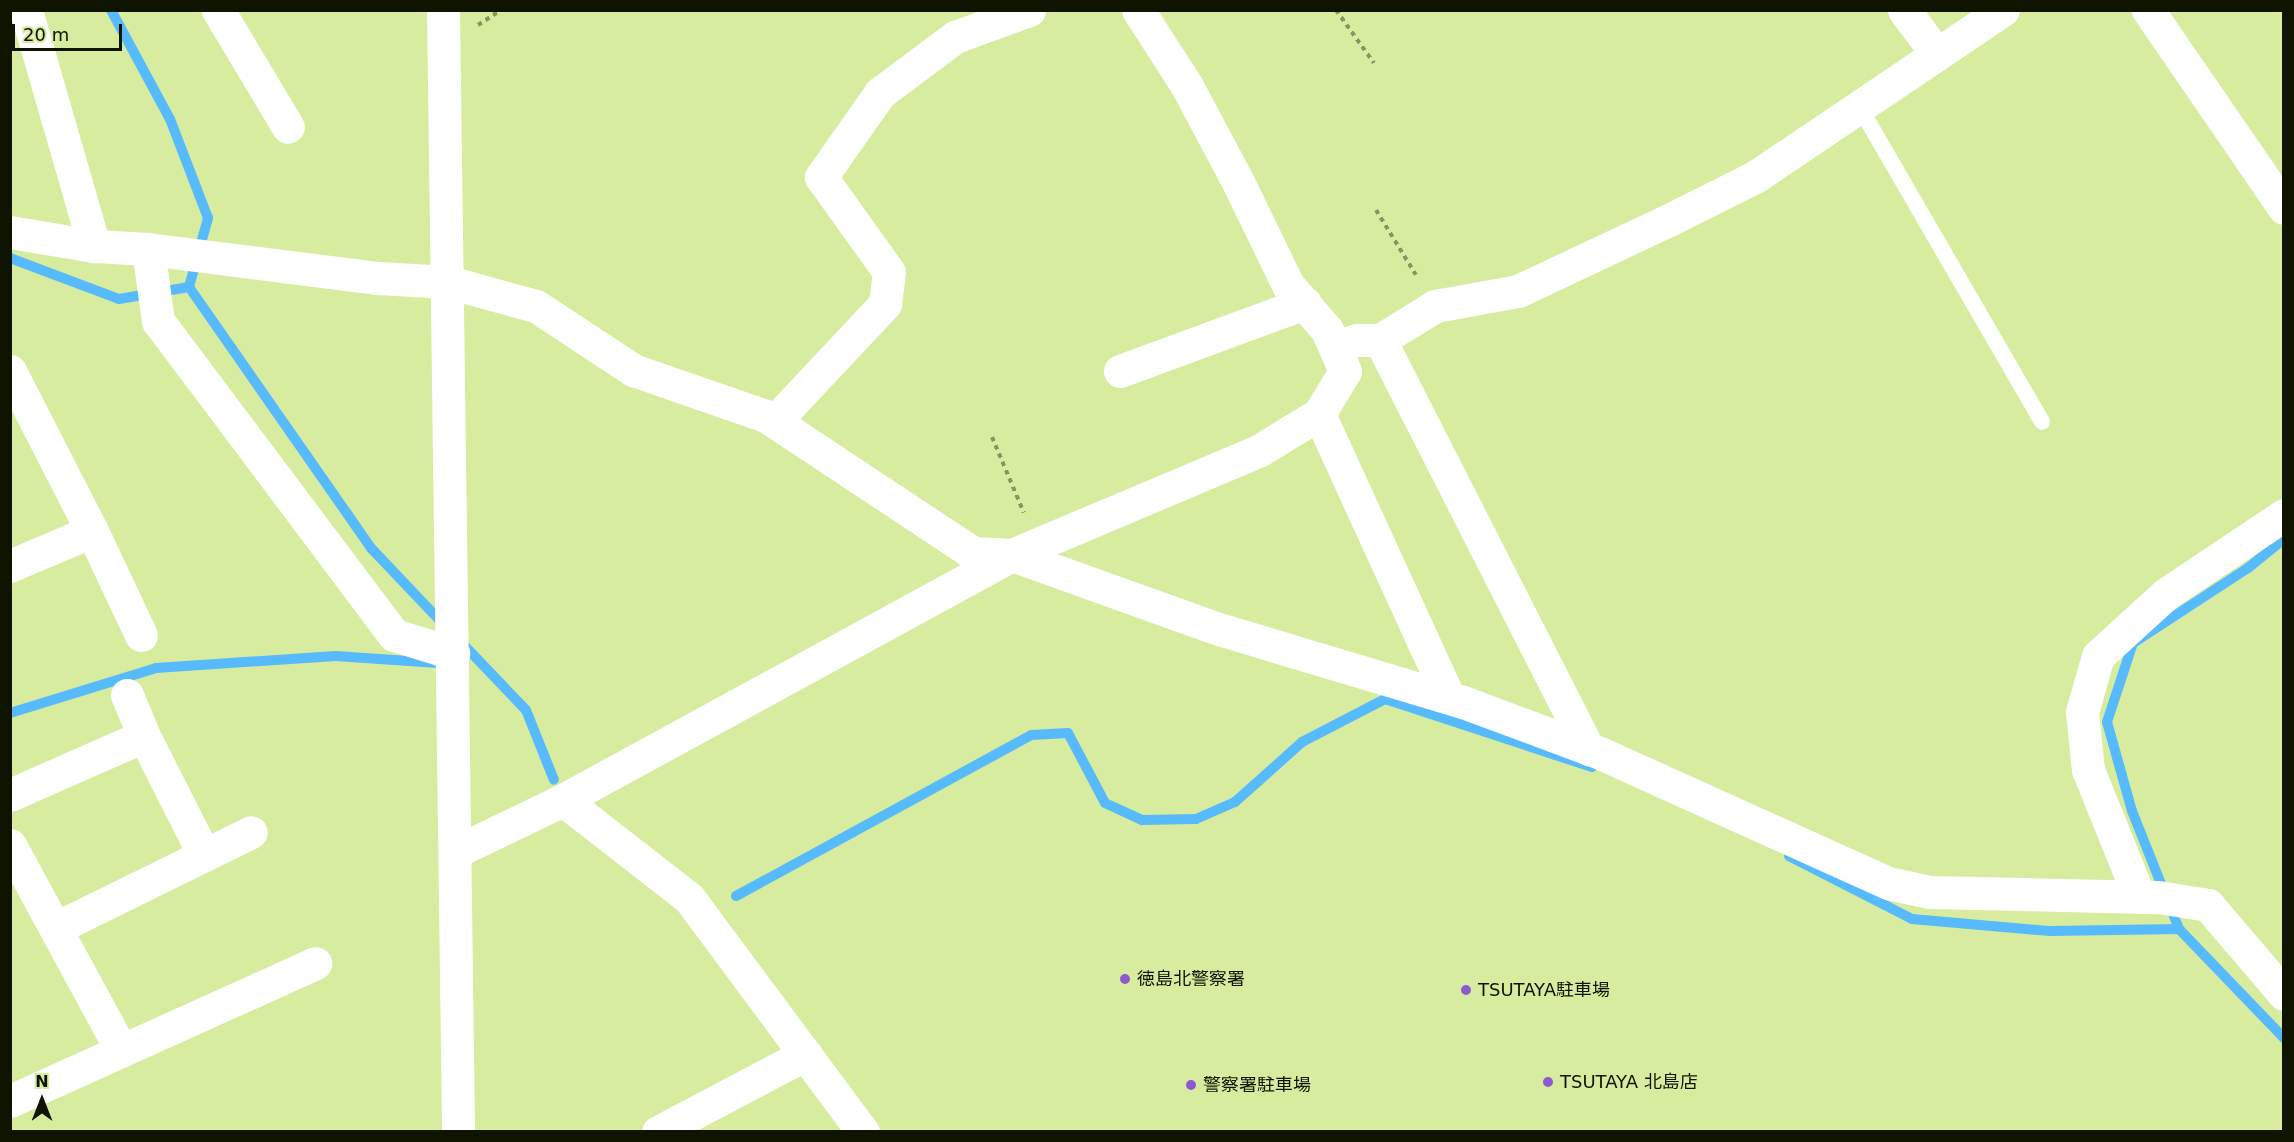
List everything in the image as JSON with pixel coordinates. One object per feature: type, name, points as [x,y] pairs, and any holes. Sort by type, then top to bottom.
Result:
[{"type":"street","points":[[26,10],[94,246]]},
{"type":"street","points":[[218,10],[288,127]]},
{"type":"street","points":[[443,10],[458,1131]]},
{"type":"street","points":[[775,421],[885,304],[889,272],[821,177],[880,93],[956,38],[1029,10]]},
{"type":"street","points":[[454,852],[563,800],[1025,550],[1260,450],[1319,414],[1345,371],[1335,347],[1327,330],[1288,285],[1238,182],[1187,86],[1138,10]]},
{"type":"street","points":[[1904,10],[1937,54]]},
{"type":"street","points":[[1335,347],[1357,340],[1380,340],[1435,306],[1518,291],[1755,177],[2003,10]]},
{"type":"street","points":[[2148,10],[2283,208]]},
{"type":"street","points":[[10,232],[94,246],[148,249],[378,278],[448,282],[536,306],[633,370],[775,421],[973,553],[1025,550],[1219,629],[1449,698],[1588,749],[1888,884],[1930,892],[2139,896],[2208,905],[2283,994]]},
{"type":"street","points":[[148,249],[158,321],[394,635],[453,652]]},
{"type":"street","points":[[1120,371],[1305,303]]},
{"type":"street","points":[[1380,340],[1588,749]]},
{"type":"street","points":[[10,371],[92,531],[141,635]]},
{"type":"street","points":[[1319,414],[1449,698]]},
{"type":"street","points":[[2139,896],[2088,770],[2082,712],[2098,656],[2166,594],[2283,515]]},
{"type":"street","points":[[10,566],[92,531]]},
{"type":"street","points":[[127,695],[144,736],[204,855]]},
{"type":"street","points":[[10,795],[144,736]]},
{"type":"street","points":[[563,800],[689,898],[863,1131]]},
{"type":"street","points":[[56,928],[251,832]]},
{"type":"street","points":[[10,845],[122,1051]]},
{"type":"street","points":[[10,1101],[315,963]]},
{"type":"street","points":[[658,1131],[806,1054]]},
{"type":"lane","points":[[1859,106],[2042,422]]},
{"type":"path","points":[[1336,10],[1374,63]]},
{"type":"path","points":[[1376,210],[1435,306]]},
{"type":"path","points":[[992,437],[1025,550]]},
{"type":"waterway","points":[[111,10],[170,119],[208,218],[189,287]]},
{"type":"waterway","points":[[10,258],[119,299],[189,287],[371,548],[443,624]]},
{"type":"waterway","points":[[2179,929],[2132,811],[2107,722],[2133,643],[2248,568],[2284,539]]},
{"type":"waterway","points":[[460,641],[526,710],[554,780]]},
{"type":"waterway","points":[[10,713],[156,668],[336,656],[438,663]]},
{"type":"waterway","points":[[736,896],[1031,735],[1068,733],[1105,803],[1142,820],[1196,819],[1235,802],[1302,742],[1385,699],[1592,767]]},
{"type":"waterway","points":[[1789,856],[1912,919],[2050,931],[2179,929],[2284,1038]]},
{"type":"place","name":"徳島北警察署","points":[[1125,979]]},
{"type":"place","name":"TSUTAYA駐車場","points":[[1466,990]]},
{"type":"place","name":"TSUTAYA 北島店","points":[[1548,1082]]},
{"type":"place","name":"警察署駐車場","points":[[1191,1085]]}]
